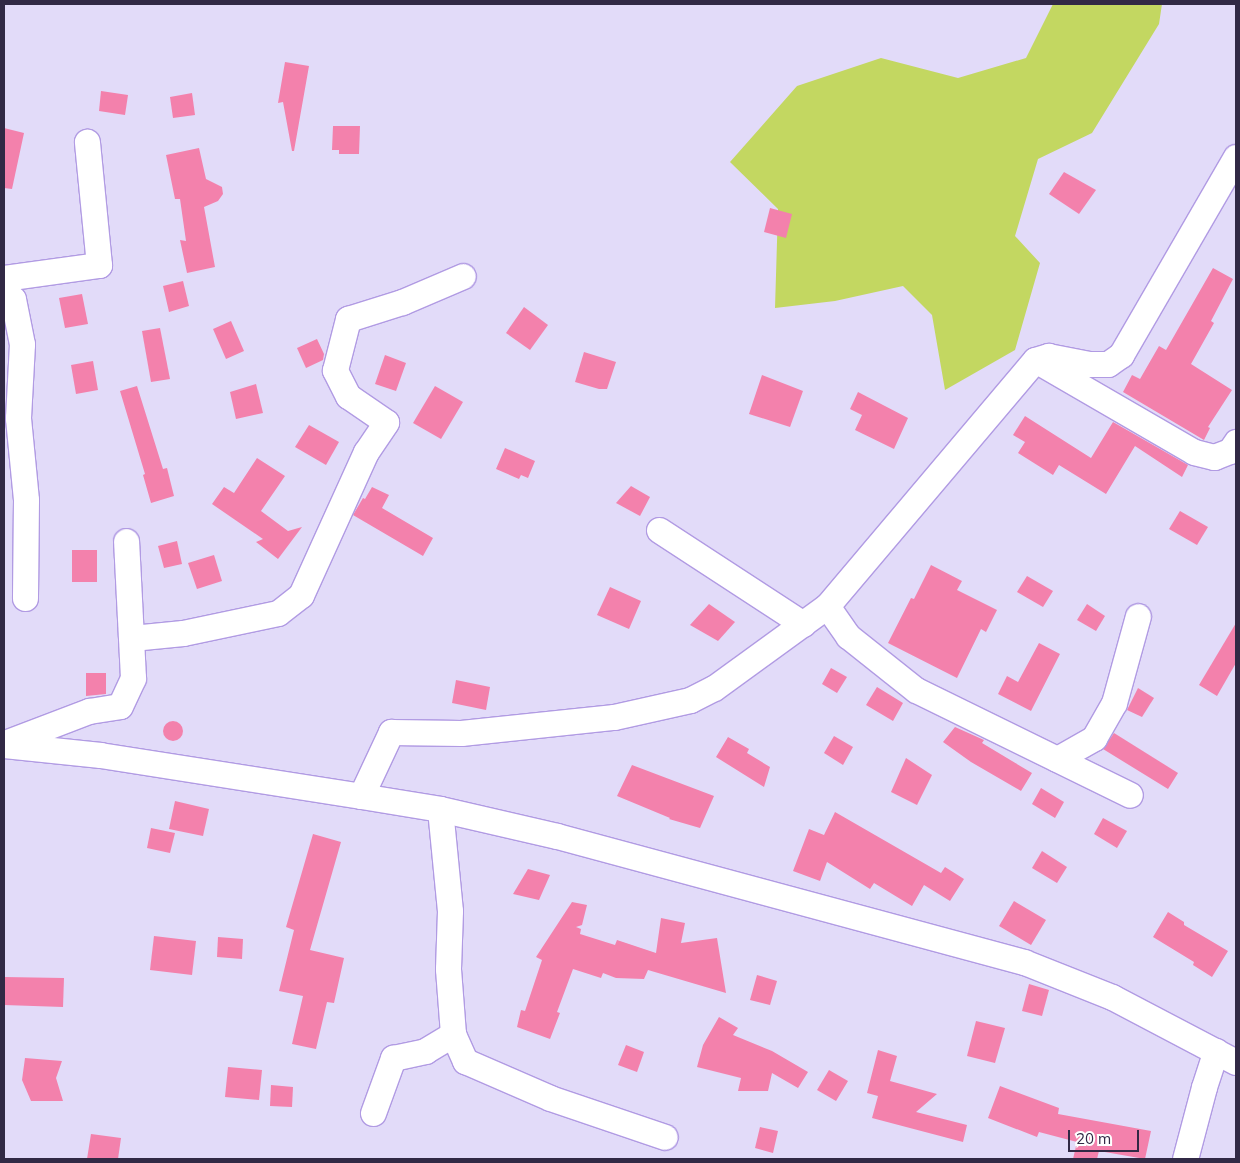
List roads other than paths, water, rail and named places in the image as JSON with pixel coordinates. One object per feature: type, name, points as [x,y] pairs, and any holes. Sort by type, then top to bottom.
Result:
[{"type":"street","points":[[4,278],[99,265],[87,142]]},
{"type":"street","points":[[361,796],[391,732],[460,734],[614,718],[690,700],[714,688],[827,606],[1035,360],[1048,356],[1089,364],[1108,364],[1121,355],[1236,157]]},
{"type":"street","points":[[132,638],[183,633],[278,614],[301,595],[366,452],[386,422],[348,396],[335,370],[348,319],[402,302],[463,276]]},
{"type":"street","points":[[4,294],[13,298],[22,344],[18,418],[26,500],[26,598]]},
{"type":"street","points":[[1035,360],[1194,452],[1214,457],[1230,450],[1236,442]]},
{"type":"street","points":[[659,530],[802,624]]},
{"type":"street","points":[[4,744],[89,711],[120,706],[133,678],[126,541]]},
{"type":"street","points":[[827,606],[848,636],[916,690],[1130,794]]},
{"type":"street","points":[[1057,759],[1094,738],[1114,702],[1138,616]]},
{"type":"street","points":[[4,744],[100,755],[440,809],[557,836],[1024,962],[1112,997],[1226,1057],[1204,1087],[1186,1159]]},
{"type":"street","points":[[440,809],[450,911],[448,969],[453,1034],[464,1061],[550,1098],[665,1137]]},
{"type":"street","points":[[373,1113],[393,1058],[425,1051],[453,1034]]}]
